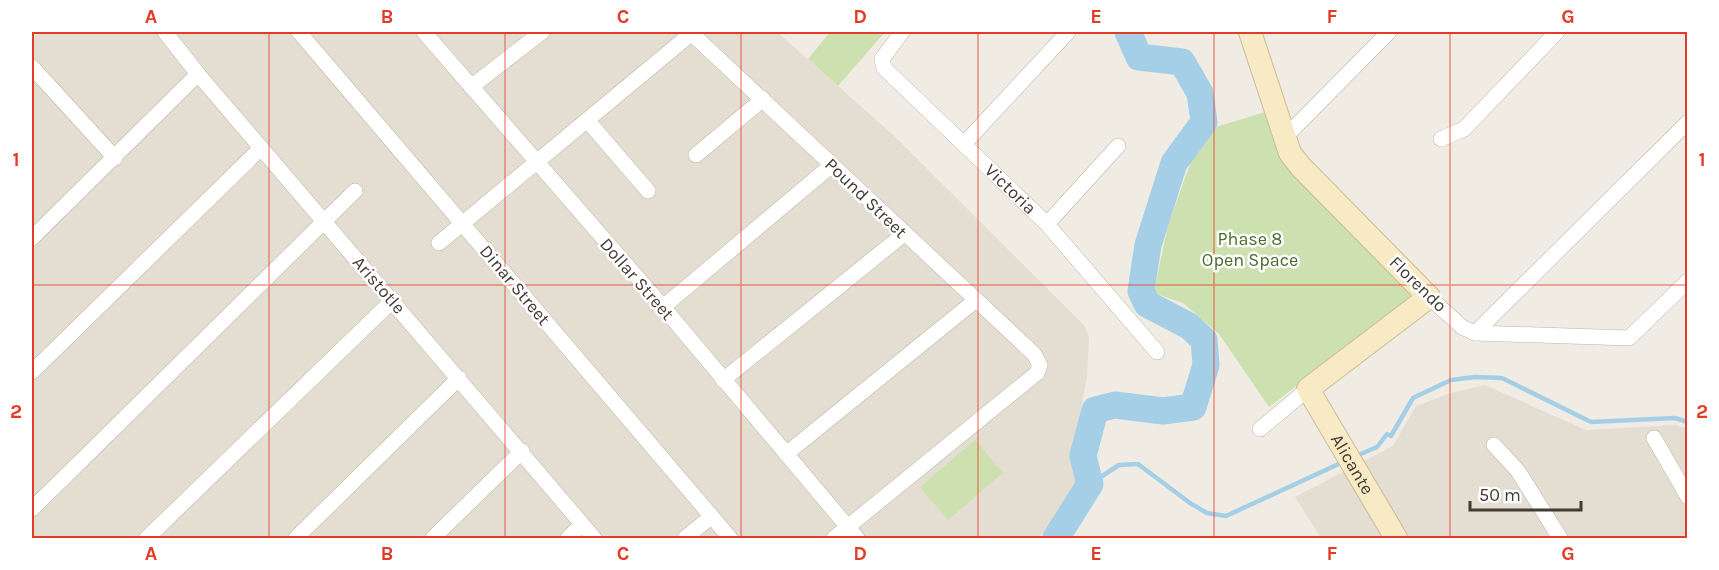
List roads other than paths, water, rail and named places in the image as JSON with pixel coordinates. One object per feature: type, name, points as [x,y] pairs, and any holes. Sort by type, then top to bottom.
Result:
[{"type":"street","name":"Aristotle","points":[[165,32],[198,74],[594,538]]},
{"type":"street","name":"Dinar Street","points":[[299,32],[730,538]]},
{"type":"street","name":"Dollar Street","points":[[424,32],[663,307],[853,533]]},
{"type":"street","points":[[471,87],[542,32]]},
{"type":"street","points":[[439,243],[691,32]]},
{"type":"street","name":"Pound Street","points":[[691,32],[1034,354],[1040,365],[1037,373],[853,533]]},
{"type":"street","name":"Victoria","points":[[902,32],[882,59],[882,66],[1047,224],[1157,352]]},
{"type":"street","points":[[964,144],[1068,32]]},
{"type":"street","name":"Florendo","points":[[1250,32],[1284,138],[1301,167],[1429,297],[1462,327],[1475,333]]},
{"type":"street","points":[[1284,138],[1389,32]]},
{"type":"street","points":[[1441,139],[1464,129],[1548,35]]},
{"type":"street","points":[[32,67],[115,158]]},
{"type":"street","points":[[35,229],[115,158],[198,74]]},
{"type":"street","points":[[696,155],[763,99]]},
{"type":"street","points":[[587,120],[648,191]]},
{"type":"street","points":[[1475,333],[1688,122]]},
{"type":"street","points":[[1047,224],[1118,146]]},
{"type":"street","points":[[32,372],[261,148]]},
{"type":"street","points":[[663,307],[832,165]]},
{"type":"street","points":[[32,509],[355,191]]},
{"type":"street","points":[[723,380],[904,234]]},
{"type":"street","points":[[1475,333],[1629,338],[1688,281]]},
{"type":"street","points":[[1260,429],[1308,389],[1429,297]]},
{"type":"street","points":[[147,538],[393,300]]},
{"type":"street","points":[[786,454],[976,300]]},
{"type":"street","points":[[296,538],[459,378]]},
{"type":"street","name":"Alicante","points":[[1308,389],[1396,538]]},
{"type":"street","points":[[1654,438],[1688,497]]},
{"type":"street","points":[[1494,445],[1518,471],[1560,538]]},
{"type":"street","points":[[433,538],[522,452]]},
{"type":"street","points":[[685,538],[711,517]]},
{"type":"street","points":[[568,538],[582,524]]},
{"type":"street","points":[[834,538],[853,533]]},
{"type":"waterway","points":[[1056,538],[1090,484],[1083,456],[1095,410],[1115,405],[1163,411],[1193,407],[1206,365],[1204,340],[1189,326],[1147,304],[1141,291],[1148,245],[1174,163],[1204,122],[1200,93],[1182,62],[1139,57],[1128,32]]},
{"type":"waterway","points":[[1356,456],[1377,447],[1387,434],[1391,436],[1413,398],[1451,380],[1475,377],[1502,378],[1591,422],[1675,418],[1688,422]]},
{"type":"waterway","points":[[1090,484],[1119,465],[1138,464],[1190,503],[1207,513],[1226,516],[1343,462]]},
{"type":"park label","name":"Phase 8 Open Space","points":[[1250,249]]}]
